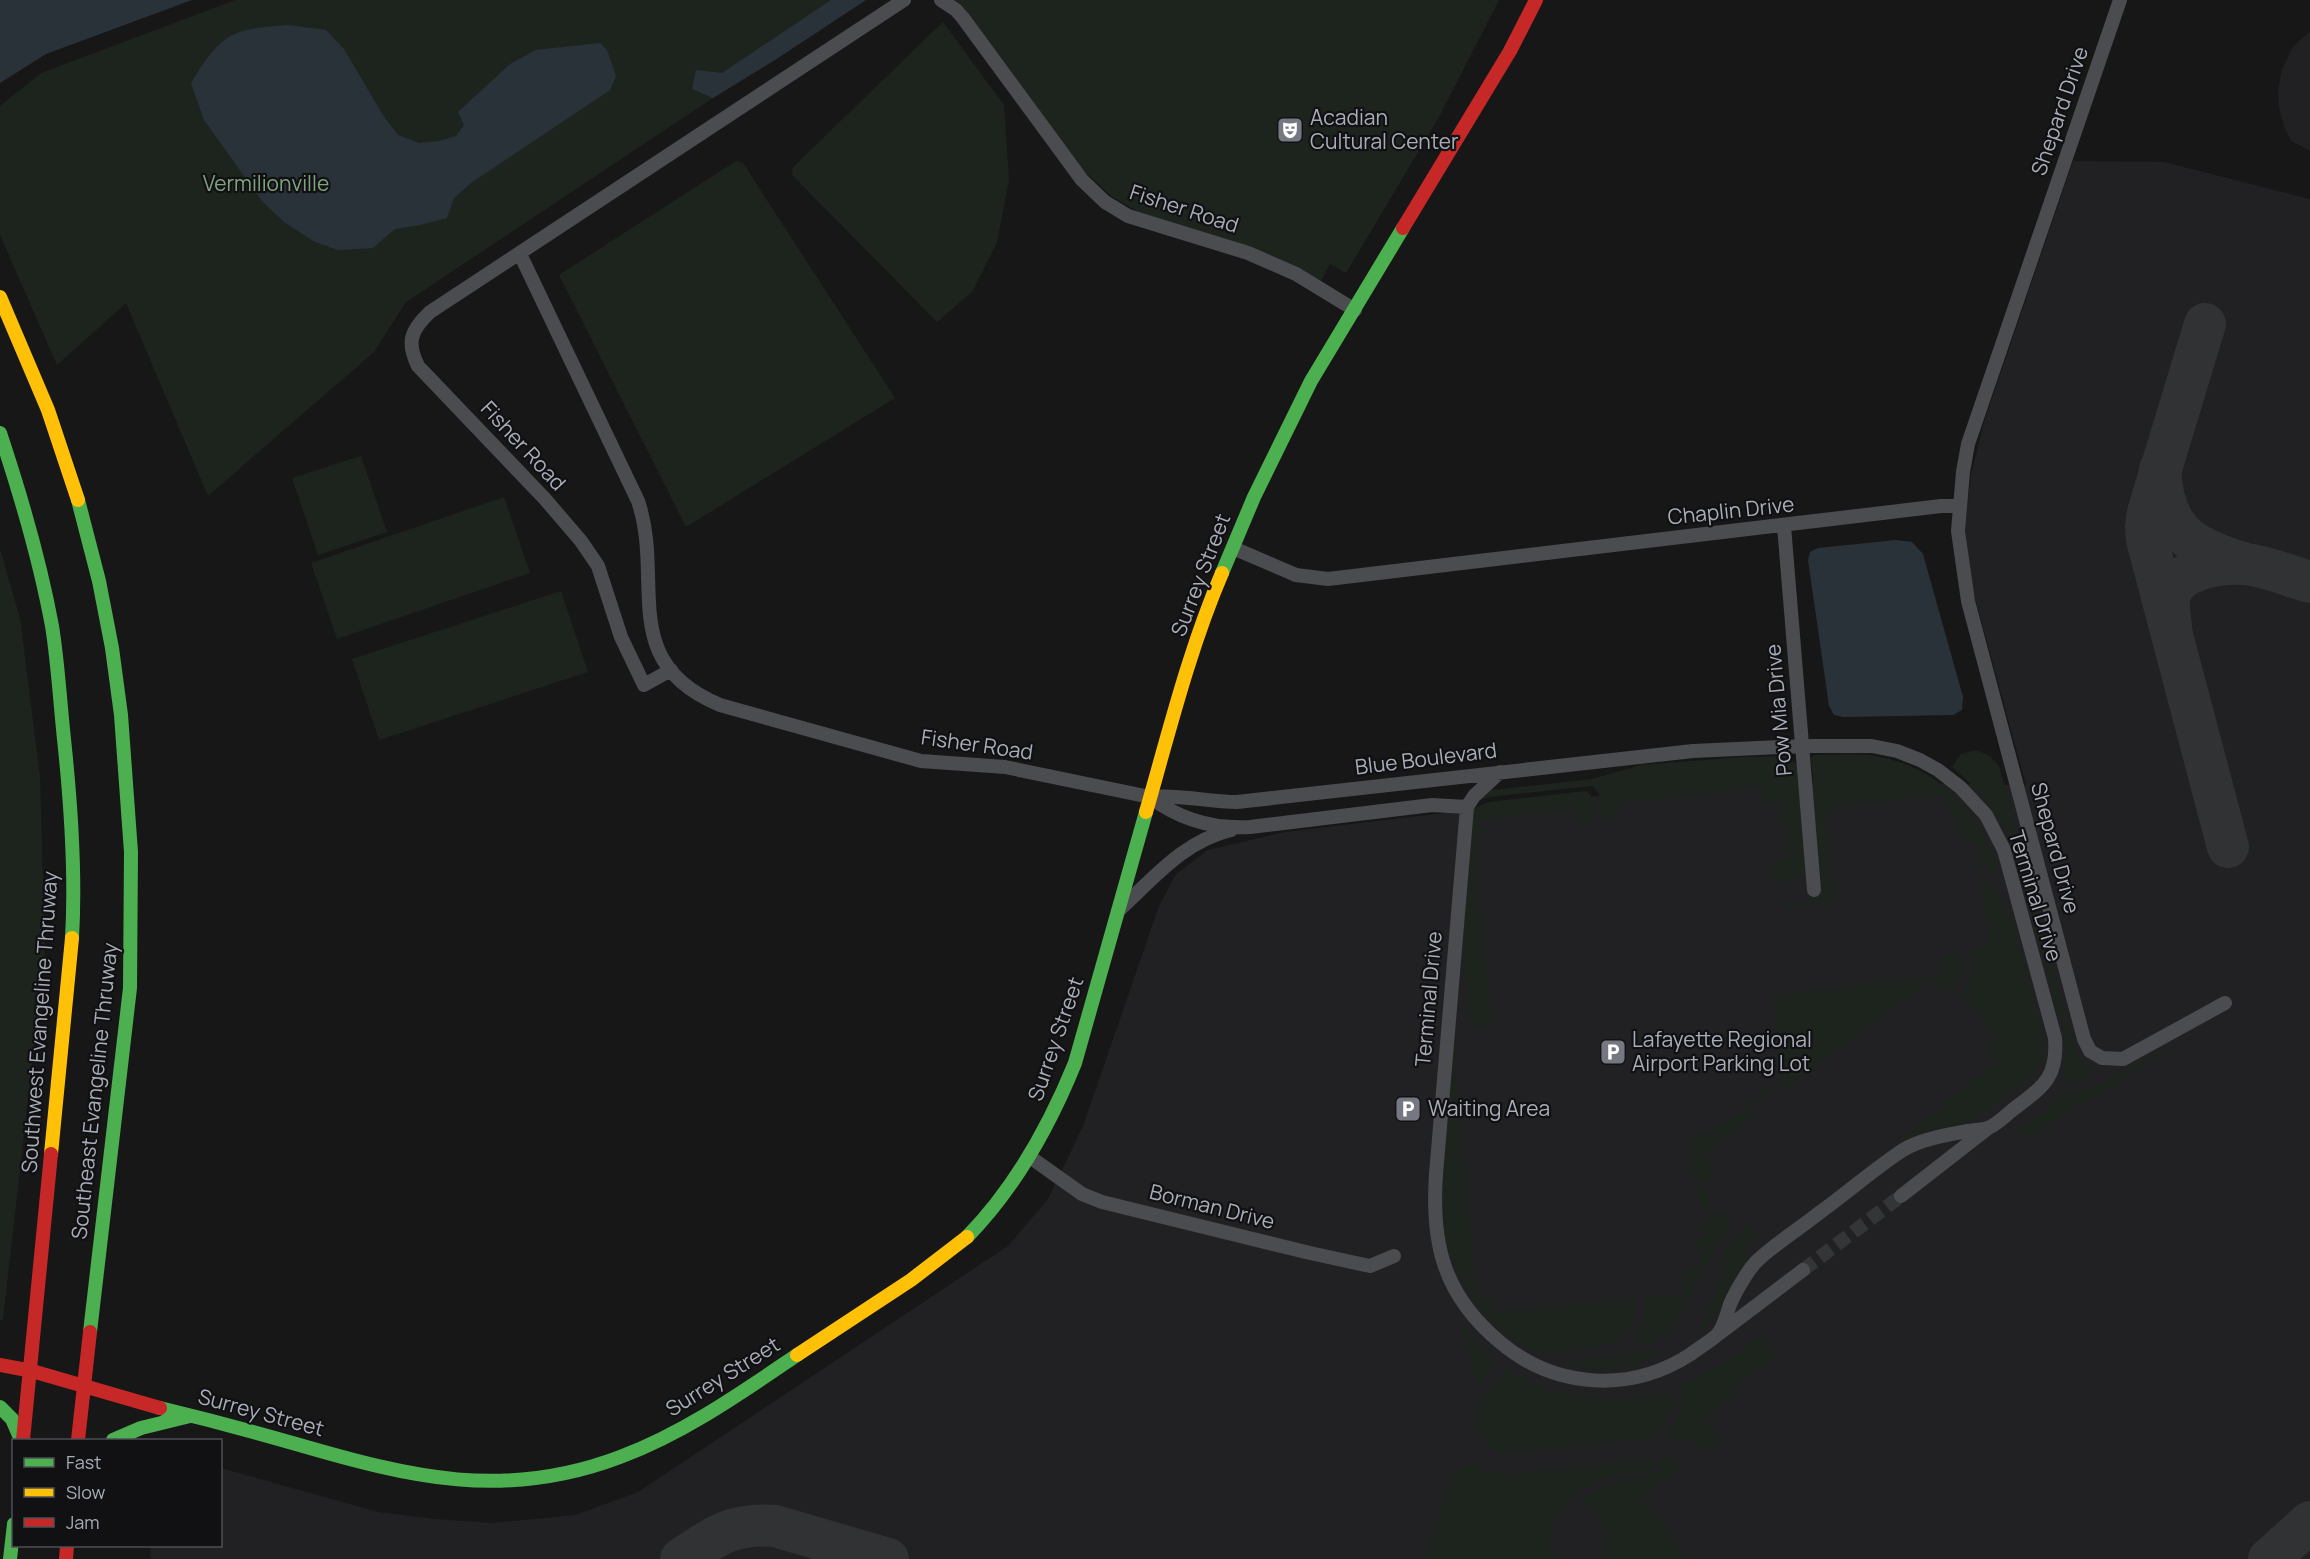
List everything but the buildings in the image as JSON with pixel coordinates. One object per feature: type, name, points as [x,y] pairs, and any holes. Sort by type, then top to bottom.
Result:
[{"type":"main road","name":"Surrey Street","points":[[0,1365],[30,1370],[115,1396],[193,1415],[377,1467],[421,1476],[464,1481],[511,1480],[596,1464],[670,1435],[731,1399],[927,1268],[983,1221],[1030,1157],[1054,1113],[1075,1063],[1150,797],[1209,604],[1280,441],[1311,381],[1522,31],[1536,0]]},
{"type":"main road","name":"Southeast Evangeline Thruway","points":[[0,297],[31,365],[63,450],[89,541],[109,634],[125,751],[132,928],[130,988],[78,1439]]},
{"type":"main road","name":"Southwest Evangeline Thruway","points":[[0,433],[34,548],[52,627],[70,794],[74,905],[30,1370]]},
{"type":"main road","points":[[22,1439],[30,1370]]},
{"type":"main road","points":[[0,1407],[12,1419],[22,1439]]},
{"type":"main road","points":[[115,1439],[143,1427],[193,1415]]},
{"type":"main road","points":[[10,1559],[12,1542]]},
{"type":"street","name":"Fisher Road","points":[[671,669],[644,685],[621,637],[598,566],[581,541],[545,499],[418,366],[412,353],[412,335],[422,319],[904,0]]},
{"type":"street","name":"Fisher Road","points":[[941,0],[963,18],[1082,180],[1106,202],[1128,216],[1248,253],[1296,274],[1355,310]]},
{"type":"street","name":"Shepard Drive","points":[[2120,0],[1968,444],[1959,506],[1960,558],[1968,601],[2084,1039],[2090,1051],[2102,1058],[2123,1059],[2225,1003]]},
{"type":"street","name":"Fisher Road","points":[[520,255],[638,501],[644,517],[647,596],[651,627],[657,647],[671,669],[692,691],[720,705],[921,760],[1005,767],[1150,797]]},
{"type":"street","name":"Chaplin Drive","points":[[1233,548],[1296,576],[1328,579],[1941,506],[1959,506]]},
{"type":"street","name":"Pow Mia Drive","points":[[1784,526],[1804,746],[1814,890]]},
{"type":"street","name":"Blue Boulevard","points":[[1150,797],[1191,796],[1220,802],[1237,802],[1693,751],[1804,746]]},
{"type":"street","name":"Terminal Drive","points":[[1804,746],[1872,746],[1897,751],[1938,770],[1960,788],[1986,815],[2004,850],[2055,1038],[2056,1056],[2049,1078],[2037,1092],[1901,1196]]},
{"type":"street","points":[[1118,911],[1158,872],[1184,851],[1205,839],[1240,828],[1432,805],[1467,807],[1474,796],[1500,772]]},
{"type":"street","points":[[1150,797],[1165,809],[1183,818],[1212,825],[1240,828]]},
{"type":"street","name":"Terminal Drive","points":[[1467,807],[1434,1202],[1436,1230],[1446,1273],[1473,1317],[1512,1352],[1535,1366],[1562,1375],[1594,1380],[1617,1380],[1655,1373],[1680,1360],[1803,1270]]},
{"type":"street","name":"Terminal Drive","points":[[1718,1334],[1732,1298],[1756,1261],[1904,1149],[1949,1134],[1989,1128]]},
{"type":"street","name":"Borman Drive","points":[[1030,1157],[1082,1194],[1102,1202],[1370,1266],[1394,1256]]},
{"type":"shaded area","points":[[0,0],[192,0],[46,54],[0,83]]},
{"type":"shaded area","points":[[831,0],[866,0],[713,98],[692,89],[696,70],[722,73]]},
{"type":"shaded area","points":[[287,25],[326,30],[344,49],[384,117],[398,135],[419,143],[456,136],[464,125],[458,112],[510,64],[536,50],[600,43],[607,50],[616,76],[610,90],[471,183],[454,198],[447,218],[395,229],[373,248],[338,250],[315,242],[284,222],[262,201],[204,120],[191,83],[211,53],[233,34],[264,27]]},
{"type":"shaded area","points":[[2310,31],[2310,151],[2291,141],[2279,108],[2278,90],[2282,70],[2292,48]]},
{"type":"shaded area","points":[[2073,161],[2164,162],[2310,199],[2310,1559],[150,1559],[151,1547],[222,1547],[222,1468],[378,1512],[493,1523],[575,1515],[638,1492],[1008,1246],[1048,1199],[1083,1126],[1159,906],[1176,874],[1208,850],[1285,832],[1676,788],[1824,782],[2026,785],[1972,587],[1965,527],[1971,474],[1984,422]]},
{"type":"shaded area","points":[[1896,540],[1912,542],[1923,554],[1963,697],[1962,710],[1953,715],[1843,717],[1834,715],[1829,706],[1808,560],[1810,552],[1818,548]]},
{"type":"green space","name":"Vermilionville","points":[[235,0],[847,0],[802,21],[713,98],[406,302],[374,352],[208,496],[126,303],[57,365],[0,235],[0,106],[41,73]]},
{"type":"green space","name":"Acadian Cultural Center","points":[[954,0],[1499,0],[1439,117],[1346,273],[1330,264],[1320,283],[1247,246],[1149,218],[1111,196],[1079,166]]},
{"type":"green space","points":[[943,22],[1004,105],[1009,180],[997,242],[972,292],[937,322],[792,175],[793,167]]},
{"type":"green space","points":[[736,161],[743,163],[895,398],[686,527],[559,275]]},
{"type":"green space","points":[[361,456],[387,532],[318,555],[292,478]]},
{"type":"green space","points":[[504,497],[530,573],[337,639],[311,563]]},
{"type":"green space","points":[[0,549],[20,618],[40,777],[45,950],[3,1319],[0,1321]]},
{"type":"green space","points":[[561,591],[588,672],[379,740],[352,659]]},
{"type":"green space","points":[[1976,750],[1990,756],[1999,766],[2073,1042],[2079,1058],[2093,1073],[2079,1081],[2064,1080],[2065,1037],[2012,844],[1986,801],[1952,767],[1961,754]]},
{"type":"green space","points":[[1815,755],[1875,756],[1899,762],[1939,783],[1971,815],[1993,855],[2000,878],[1989,870],[1980,869],[1976,842],[1963,842],[1953,810],[1941,795],[1836,806],[1828,810],[1825,818],[1834,900],[1831,903],[1784,908],[1782,905],[1811,899],[1821,885],[1811,757]]},
{"type":"green space","points":[[1786,756],[1798,765],[1806,869],[1796,878],[1783,882],[1773,883],[1772,865],[1788,857],[1782,801],[1763,803],[1761,787],[1618,803],[1618,820],[1603,821],[1600,798],[1592,786],[1489,797],[1477,801],[1492,790],[1592,779],[1641,765]]},
{"type":"green space","points":[[1586,791],[1591,795],[1594,821],[1582,823],[1576,821],[1575,809],[1481,820],[1477,888],[1493,1025],[1474,1027],[1471,1024],[1462,950],[1473,809],[1488,802]]},
{"type":"green space","points":[[1981,879],[1992,885],[2011,916],[2042,1031],[2042,1058],[2037,1069],[2028,1079],[1974,1120],[1903,1141],[1901,1137],[1996,1064],[1984,1047],[1995,1037],[1963,994],[1973,974],[1973,949],[1990,946]]},
{"type":"green space","points":[[1959,953],[1960,966],[1964,967],[1959,980],[1950,990],[1940,989],[1933,979],[1783,1092],[1773,995],[1941,975],[1940,968],[1947,956]]},
{"type":"green space","points":[[2190,1037],[2025,1139],[2019,1131],[2046,1109],[2056,1095],[2090,1089]]},
{"type":"green space","points":[[1455,1038],[1457,1038],[1455,1069],[1476,1290],[1484,1300],[1493,1300],[1495,1312],[1635,1299],[1631,1325],[1616,1340],[1595,1347],[1565,1352],[1546,1353],[1528,1349],[1507,1336],[1493,1323],[1469,1293],[1460,1277],[1446,1242],[1441,1198],[1450,1068]]},
{"type":"green space","points":[[1772,1086],[1773,1091],[1751,1108],[1755,1114],[1705,1153],[1711,1164],[1712,1178],[1701,1186],[1714,1203],[1701,1210],[1697,1175],[1692,1175],[1688,1135],[1713,1133],[1761,1096],[1761,1087]]},
{"type":"green space","points":[[1719,1210],[1732,1227],[1720,1240],[1674,1325],[1660,1337],[1631,1343],[1642,1322],[1645,1298],[1684,1294],[1682,1282],[1687,1270],[1700,1268],[1697,1236],[1704,1235],[1702,1218],[1708,1218]]},
{"type":"green space","points":[[1749,1227],[1757,1236],[1741,1248],[1749,1258],[1709,1322],[1698,1330],[1696,1328],[1718,1288],[1729,1245]]},
{"type":"green space","points":[[1459,1324],[1496,1362],[1479,1385],[1476,1385],[1471,1352]]},
{"type":"green space","points":[[1760,1335],[1776,1356],[1732,1389],[1736,1395],[1706,1418],[1721,1439],[1708,1449],[1704,1449],[1690,1440],[1665,1437],[1683,1407],[1680,1394],[1682,1387],[1719,1366]]},
{"type":"green space","points":[[1660,1350],[1662,1353],[1638,1363],[1612,1368],[1585,1369],[1561,1362]]},
{"type":"green space","points":[[1505,1369],[1544,1387],[1584,1397],[1624,1399],[1667,1392],[1673,1397],[1675,1407],[1660,1426],[1656,1438],[1501,1453],[1494,1450],[1485,1440],[1478,1418],[1480,1403]]},
{"type":"green space","points":[[1660,1458],[1677,1460],[1680,1467],[1643,1498],[1689,1559],[1603,1559],[1607,1543],[1603,1526],[1594,1511],[1581,1501],[1600,1489],[1661,1468]]},
{"type":"green space","points":[[1653,1459],[1654,1466],[1593,1485],[1564,1505],[1557,1514],[1550,1534],[1551,1548],[1558,1559],[1425,1559],[1454,1470],[1473,1460],[1490,1470],[1509,1474]]},
{"type":"taxiway","points":[[2205,324],[2148,512],[2146,526],[2147,540],[2228,847]]},
{"type":"taxiway","points":[[2160,469],[2162,490],[2167,507],[2182,533],[2208,550],[2243,563]]},
{"type":"taxiway","points":[[2171,626],[2170,594],[2182,578],[2201,569],[2234,564],[2250,565],[2310,582]]},
{"type":"taxiway","points":[[2269,1559],[2310,1522]]},
{"type":"taxiway","points":[[681,1559],[725,1533],[747,1526],[760,1525],[775,1526],[888,1559]]},
{"type":"tunnel","points":[[1803,1270],[1901,1196]]},
{"type":"traffic: fast","points":[[1222,573],[1254,497],[1311,381],[1403,228]]},
{"type":"traffic: fast","points":[[0,433],[36,553],[54,640],[71,814],[72,938]]},
{"type":"traffic: fast","points":[[78,500],[99,581],[112,648],[121,715],[131,852],[130,988],[90,1332]]},
{"type":"traffic: fast","points":[[967,1237],[1001,1198],[1030,1155],[1075,1063],[1146,812]]},
{"type":"traffic: fast","points":[[160,1408],[338,1456],[418,1474],[497,1481],[536,1478],[577,1470],[644,1447],[712,1411],[797,1355]]},
{"type":"traffic: fast","points":[[0,1407],[12,1419],[21,1439]]},
{"type":"traffic: fast","points":[[115,1439],[141,1428],[190,1416]]},
{"type":"traffic: fast","points":[[10,1559],[12,1542]]},
{"type":"traffic: slow","points":[[0,297],[48,410],[78,500]]},
{"type":"traffic: slow","points":[[1146,812],[1190,661],[1222,573]]},
{"type":"traffic: slow","points":[[51,1154],[72,938]]},
{"type":"traffic: slow","points":[[797,1355],[911,1280],[967,1237]]},
{"type":"traffic: jam","points":[[1403,228],[1510,51],[1536,0]]},
{"type":"traffic: jam","points":[[23,1439],[51,1154]]},
{"type":"traffic: jam","points":[[78,1439],[90,1332]]},
{"type":"traffic: jam","points":[[0,1365],[32,1371],[160,1408]]},
{"type":"traffic: jam","points":[[66,1559],[67,1547]]},
{"type":"place","name":"Acadian Cultural Center","points":[[1290,130]]},
{"type":"place","name":"Lafayette Regional Airport Parking Lot","points":[[1613,1052]]},
{"type":"place","name":"Waiting Area","points":[[1408,1109]]}]
